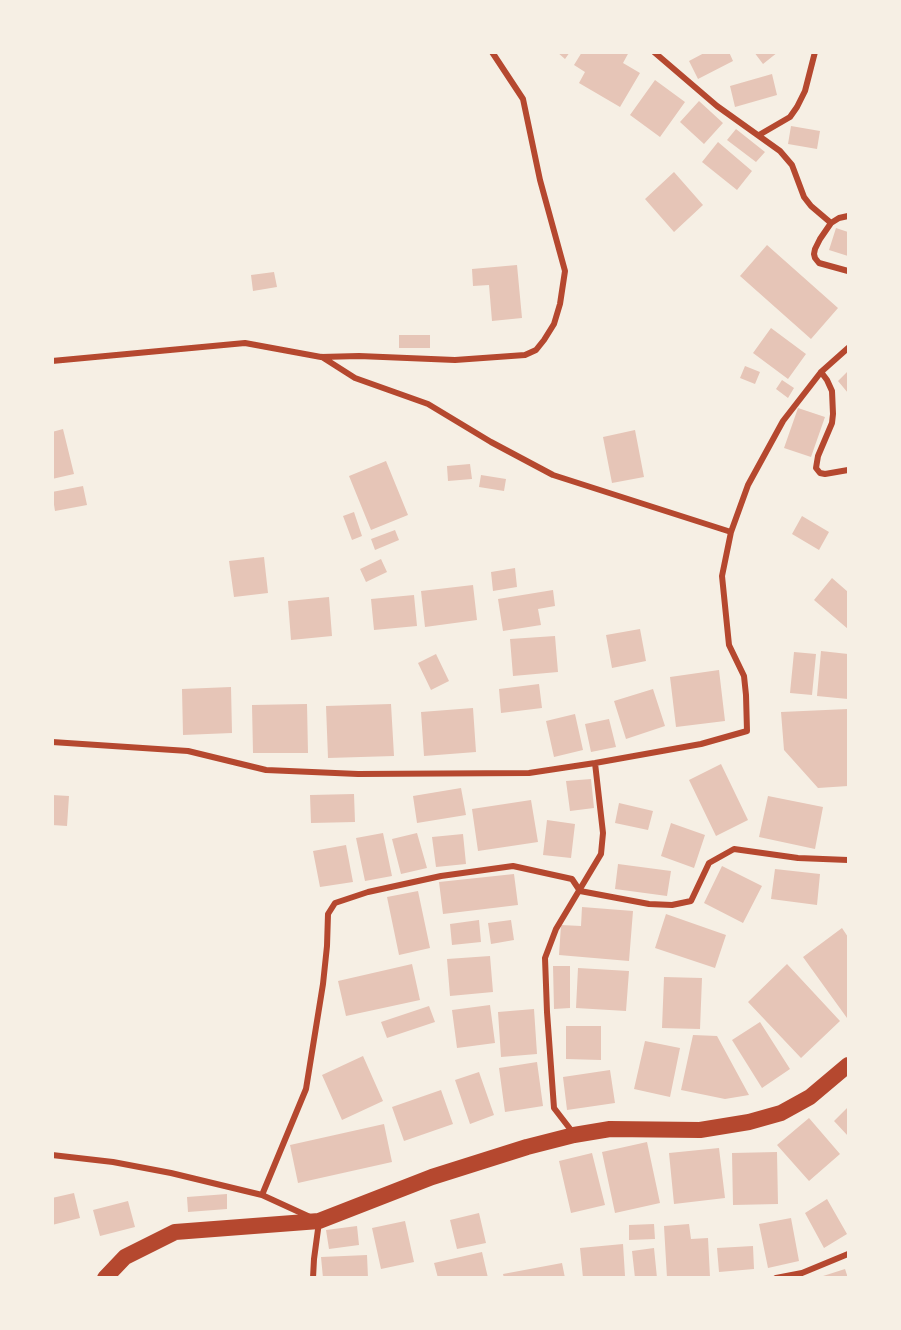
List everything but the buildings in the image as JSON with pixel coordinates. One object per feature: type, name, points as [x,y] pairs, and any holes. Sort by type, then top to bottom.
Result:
[{"type":"highway","points":[[105,1278],[125,1257],[175,1232],[319,1221],[432,1177],[527,1147],[574,1135],[610,1129],[700,1130],[749,1122],[781,1113],[810,1098],[849,1065]]},
{"type":"street","points":[[52,361],[245,343],[321,357],[359,356],[455,360],[525,355],[536,350],[554,324],[560,304],[565,271],[540,180],[523,99],[492,52]]},
{"type":"street","points":[[654,52],[717,106],[780,151],[792,165],[804,197],[831,223]]},
{"type":"street","points":[[759,135],[790,117],[798,107],[805,92],[815,52]]},
{"type":"street","points":[[849,216],[831,223],[814,254],[819,262],[849,271]]},
{"type":"street","points":[[52,742],[188,751],[266,770],[358,774],[529,773],[701,744],[747,731],[744,676],[729,645],[722,576],[732,532],[748,485],[783,421],[821,372],[849,348]]},
{"type":"street","points":[[321,357],[355,378],[428,404],[491,442],[553,475],[732,532]]},
{"type":"street","points":[[821,372],[832,391],[832,423],[818,456],[816,468],[820,473],[825,474],[849,470]]},
{"type":"street","points":[[574,1135],[554,1108],[545,958],[556,929],[601,854],[603,833],[595,763]]},
{"type":"street","points":[[262,1195],[306,1089],[323,984],[328,914],[335,903],[368,892],[441,876],[513,866],[572,879],[580,891],[649,904],[672,905],[691,901],[709,863],[734,849],[798,858],[849,860]]},
{"type":"street","points":[[52,1155],[113,1162],[171,1173],[262,1195],[319,1221],[313,1278]]},
{"type":"street","points":[[776,1278],[802,1273],[849,1254]]}]
